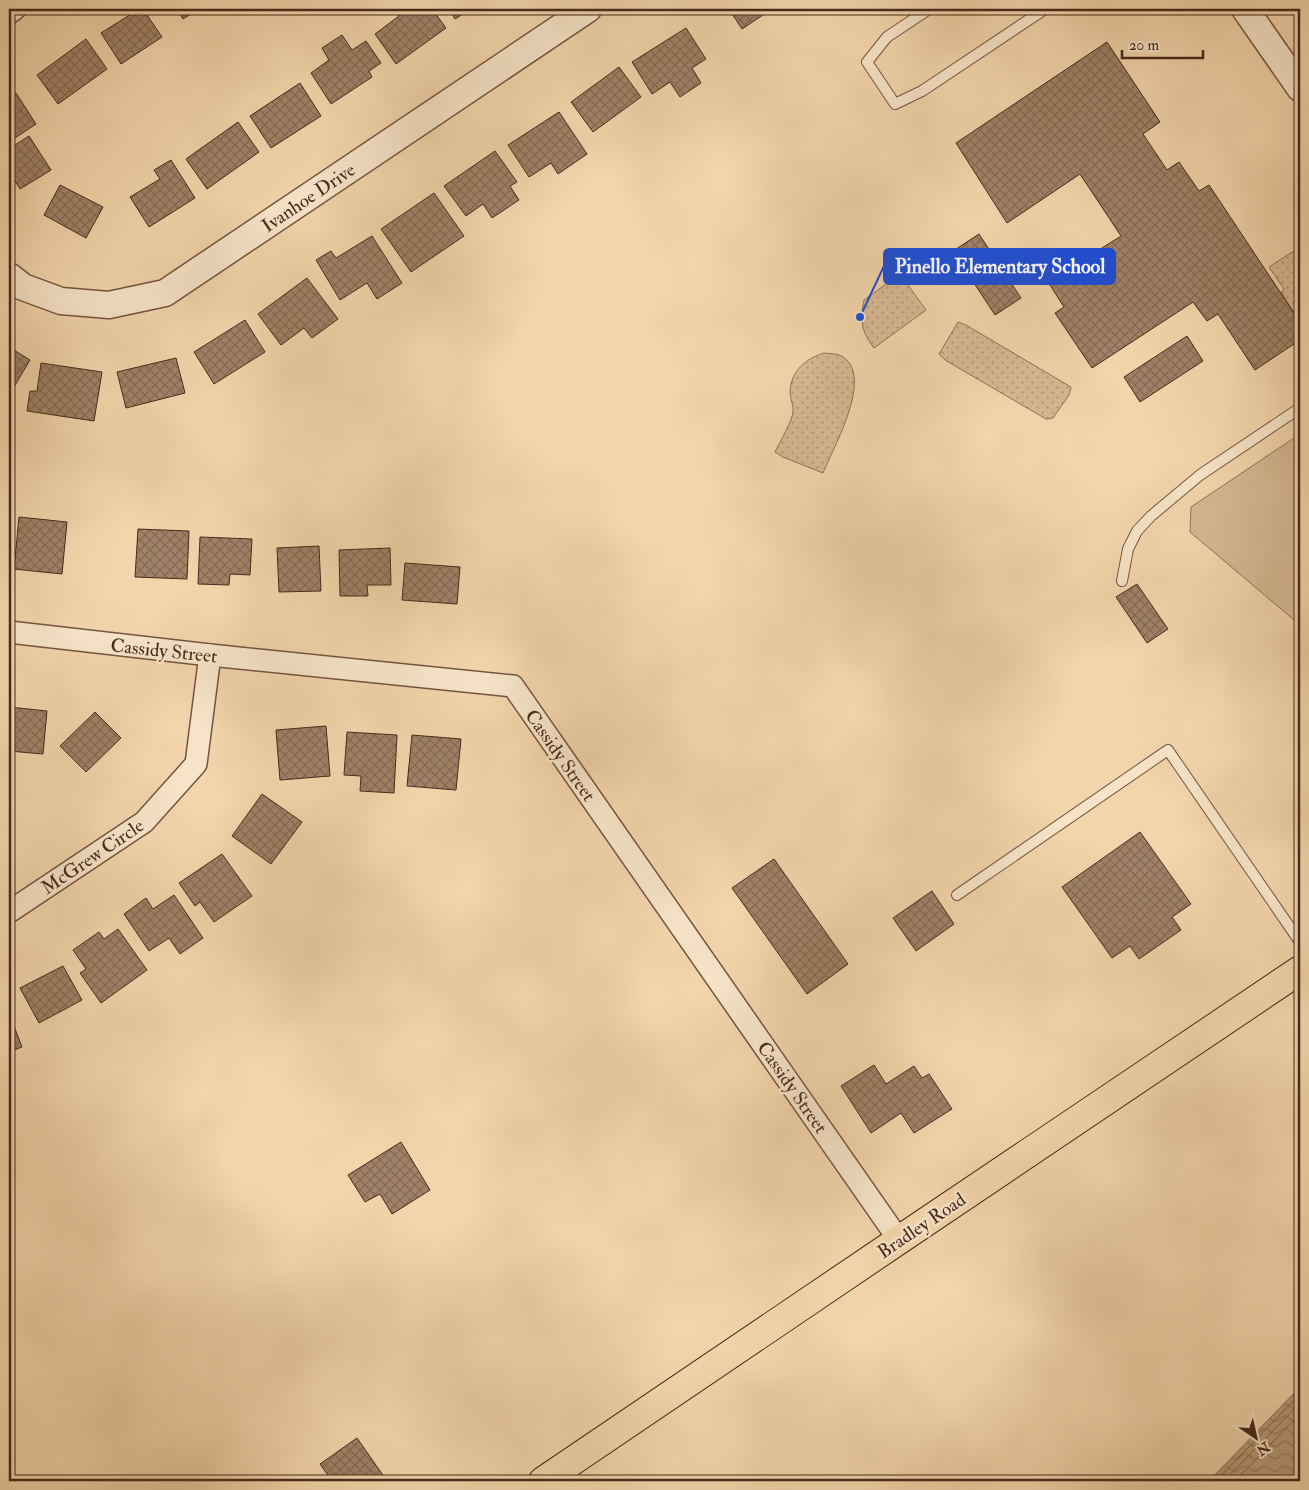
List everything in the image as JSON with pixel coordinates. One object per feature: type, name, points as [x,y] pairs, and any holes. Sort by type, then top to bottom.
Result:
[{"type":"main road","name":"Bradley Road","points":[[544,1481],[1300,970]]},
{"type":"street","points":[[9,13],[15,9]]},
{"type":"street","name":"Ivanhoe Drive","points":[[9,276],[23,287],[61,301],[109,305],[165,293],[588,9]]},
{"type":"street","points":[[1245,9],[1300,88]]},
{"type":"street","name":"Cassidy Street","points":[[9,632],[513,686],[899,1240]]},
{"type":"street","name":"McGrew Circle","points":[[9,912],[144,822],[196,764],[210,655]]},
{"type":"lane","points":[[929,9],[887,37],[867,62],[895,104],[922,91],[1045,9]]},
{"type":"lane","points":[[1122,581],[1128,549],[1138,531],[1151,516],[1200,475],[1300,408]]},
{"type":"lane","points":[[957,895],[1168,750],[1300,942]]},
{"type":"shaded area","points":[[1300,247],[1300,322],[1281,292],[1284,289],[1269,267]]},
{"type":"shaded area","points":[[900,274],[926,310],[874,348],[864,331],[862,314],[864,300]]},
{"type":"shaded area","points":[[958,322],[1071,387],[1069,395],[1053,418],[1046,419],[945,360],[939,354]]},
{"type":"shaded area","points":[[824,353],[843,357],[851,367],[854,380],[853,396],[842,431],[823,473],[775,452],[792,415],[793,407],[790,392],[793,378],[805,362]]},
{"type":"shaded area","points":[[1300,434],[1300,625],[1190,532],[1191,507]]},
{"type":"water","points":[[1300,1387],[1300,1481],[1209,1481]]},
{"type":"building","points":[[139,9],[143,9],[162,37],[121,64],[101,33]]},
{"type":"building","points":[[177,9],[199,9],[183,19]]},
{"type":"building","points":[[394,9],[432,9],[446,28],[396,64],[375,34],[399,16]]},
{"type":"building","points":[[449,9],[471,9],[455,19]]},
{"type":"building","points":[[729,9],[772,9],[742,29]]},
{"type":"building","points":[[686,28],[706,59],[692,68],[701,83],[680,97],[670,82],[652,94],[632,62]]},
{"type":"building","points":[[342,35],[352,50],[366,41],[381,63],[369,71],[372,77],[331,104],[311,73],[329,60],[322,48]]},
{"type":"building","points":[[86,39],[107,69],[58,104],[37,75]]},
{"type":"building","points":[[1107,42],[1160,122],[1143,134],[1167,170],[1179,162],[1199,191],[1209,185],[1300,322],[1300,340],[1255,370],[1218,314],[1207,321],[1193,302],[1092,368],[1055,313],[1064,307],[1048,282],[1121,236],[1080,174],[1007,223],[956,143]]},
{"type":"building","points":[[619,67],[641,97],[593,132],[571,102]]},
{"type":"building","points":[[300,83],[321,116],[271,148],[250,116]]},
{"type":"building","points":[[16,93],[36,124],[9,142],[9,98]]},
{"type":"building","points":[[559,112],[587,154],[558,174],[551,163],[529,177],[508,145]]},
{"type":"building","points":[[238,122],[259,152],[207,189],[186,159]]},
{"type":"building","points":[[29,136],[51,170],[20,189],[9,171],[9,149]]},
{"type":"building","points":[[495,151],[517,182],[510,186],[519,200],[492,218],[483,204],[466,216],[444,186]]},
{"type":"building","points":[[171,160],[195,198],[149,227],[130,197],[160,179],[154,170]]},
{"type":"building","points":[[60,185],[103,207],[86,238],[44,215]]},
{"type":"building","points":[[434,193],[464,236],[411,272],[381,229]]},
{"type":"building","points":[[979,234],[1021,298],[995,315],[953,251]]},
{"type":"building","points":[[372,236],[402,283],[377,299],[367,283],[340,300],[316,260],[331,251],[336,258]]},
{"type":"building","points":[[307,278],[338,319],[312,338],[304,328],[281,345],[258,314]]},
{"type":"building","points":[[245,320],[265,352],[214,384],[194,352]]},
{"type":"building","points":[[1187,336],[1203,361],[1140,402],[1124,377]]},
{"type":"building","points":[[9,347],[30,360],[11,392],[9,390]]},
{"type":"building","points":[[176,358],[185,393],[126,408],[117,372]]},
{"type":"building","points":[[41,363],[102,372],[94,421],[27,411],[30,391],[37,391]]},
{"type":"building","points":[[19,517],[67,522],[62,574],[14,569]]},
{"type":"building","points":[[138,529],[189,531],[187,579],[135,577]]},
{"type":"building","points":[[200,537],[252,539],[250,575],[230,574],[229,585],[198,584]]},
{"type":"building","points":[[319,546],[321,591],[279,592],[277,548]]},
{"type":"building","points":[[390,548],[391,585],[367,585],[368,596],[340,596],[339,550]]},
{"type":"building","points":[[405,563],[460,567],[457,604],[402,600]]},
{"type":"building","points":[[1137,584],[1168,629],[1147,643],[1116,597]]},
{"type":"building","points":[[9,707],[47,711],[43,754],[9,751]]},
{"type":"building","points":[[95,712],[121,738],[86,772],[60,746]]},
{"type":"building","points":[[326,726],[330,776],[280,780],[276,730]]},
{"type":"building","points":[[347,732],[397,735],[394,793],[360,791],[361,776],[344,775]]},
{"type":"building","points":[[412,735],[461,739],[456,790],[407,786]]},
{"type":"building","points":[[262,794],[302,822],[271,864],[232,836]]},
{"type":"building","points":[[1140,832],[1191,904],[1172,917],[1181,930],[1139,959],[1130,946],[1112,958],[1062,887]]},
{"type":"building","points":[[222,854],[252,896],[214,922],[200,902],[195,906],[179,883]]},
{"type":"building","points":[[774,859],[848,964],[807,994],[732,888]]},
{"type":"building","points":[[932,891],[954,924],[916,951],[893,918]]},
{"type":"building","points":[[174,895],[203,938],[180,954],[169,938],[149,951],[124,914],[146,898],[153,909]]},
{"type":"building","points":[[118,929],[147,970],[101,1003],[80,973],[86,969],[73,950],[99,932],[104,939]]},
{"type":"building","points":[[63,966],[82,1000],[39,1023],[20,988]]},
{"type":"building","points":[[9,1013],[22,1047],[9,1052]]},
{"type":"building","points":[[874,1065],[886,1084],[914,1066],[922,1078],[929,1074],[952,1109],[914,1133],[901,1113],[871,1133],[841,1086]]},
{"type":"building","points":[[401,1142],[430,1190],[392,1214],[380,1194],[365,1202],[348,1175]]},
{"type":"building","points":[[357,1438],[387,1481],[332,1481],[320,1464]]},
{"type":"place","name":"Pinello Elementary School","points":[[860,317]]}]
